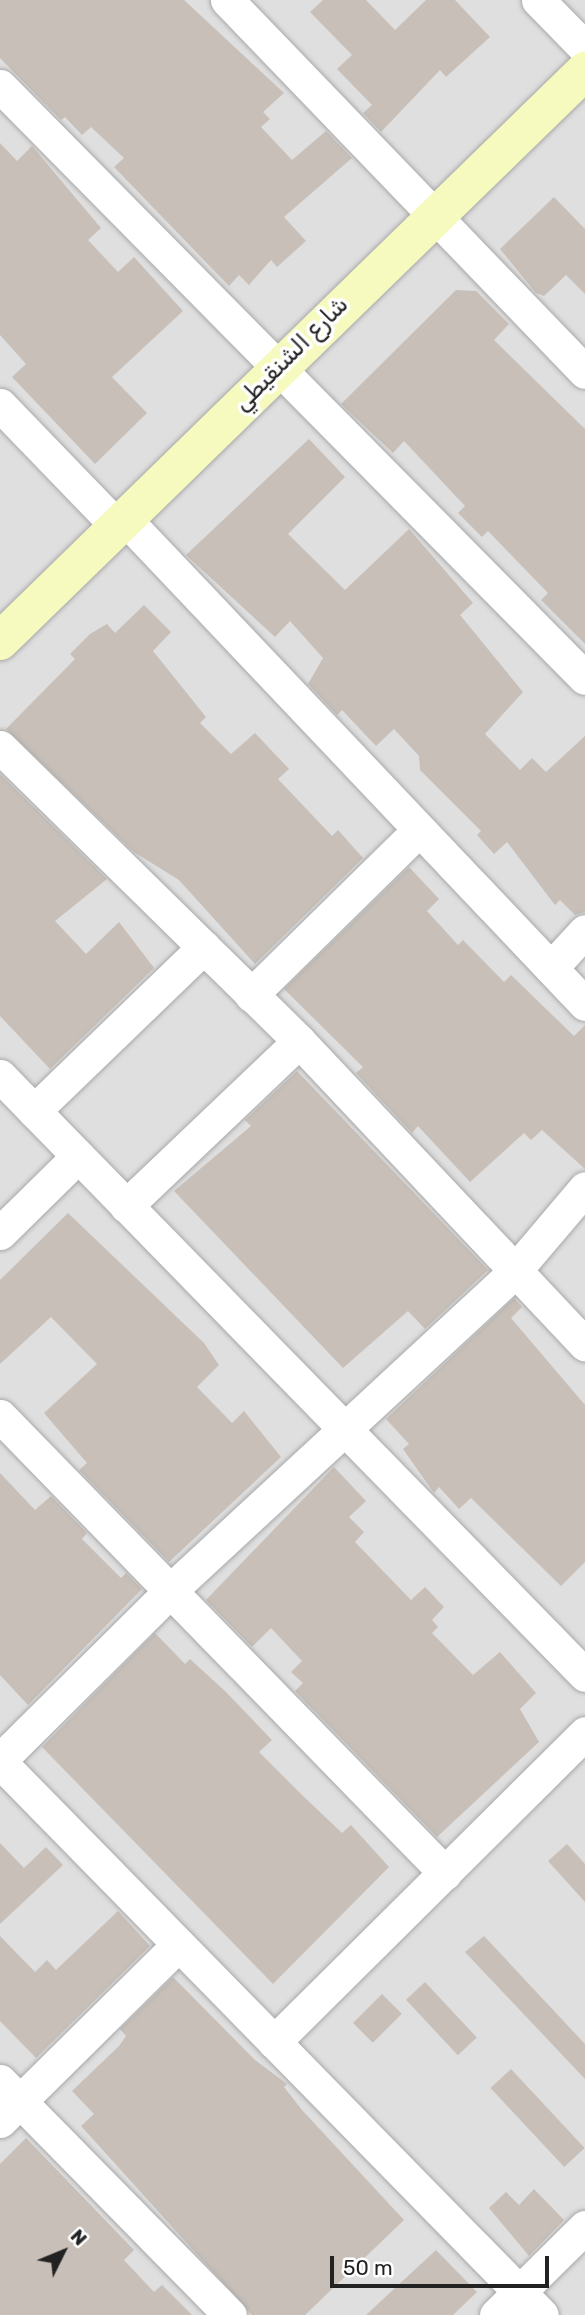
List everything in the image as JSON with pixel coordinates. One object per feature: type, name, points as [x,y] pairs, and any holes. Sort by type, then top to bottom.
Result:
[{"type":"street","points":[[227,0],[585,372]]},
{"type":"street","points":[[538,0],[585,48]]},
{"type":"street","name":"شارع الشنقيطي","points":[[0,640],[122,524],[432,214],[585,71]]},
{"type":"street","points":[[0,86],[585,678]]},
{"type":"street","points":[[0,405],[122,524],[585,1004]]},
{"type":"street","points":[[0,747],[299,1041],[513,1273],[585,1345]]},
{"type":"street","points":[[251,995],[419,830]]},
{"type":"street","points":[[551,968],[585,931]]},
{"type":"street","points":[[34,1111],[204,947]]},
{"type":"street","points":[[126,1206],[299,1041]]},
{"type":"street","points":[[0,1076],[585,1675]]},
{"type":"street","points":[[0,1233],[77,1157]]},
{"type":"street","points":[[542,2315],[0,1761],[171,1590],[347,1432],[513,1273],[585,1188]]},
{"type":"street","points":[[0,1416],[445,1873]]},
{"type":"street","points":[[274,2042],[585,1734]]},
{"type":"street","points":[[178,1945],[7,2101],[230,2315]]},
{"type":"street","points":[[496,2315],[585,2227]]},
{"type":"shaded area","points":[[0,0],[585,0],[585,2315],[0,2315]]},
{"type":"building","points":[[0,0],[184,0],[284,93],[263,112],[270,119],[261,127],[292,160],[326,131],[352,158],[284,217],[306,241],[277,267],[271,260],[249,285],[239,275],[229,286],[114,167],[124,158],[91,127],[82,135],[65,117],[61,120],[0,58]]},
{"type":"building","points":[[323,0],[366,0],[395,30],[426,0],[455,0],[490,37],[446,77],[440,70],[381,132],[363,113],[372,105],[337,69],[352,55],[310,12]]},
{"type":"building","points":[[0,143],[17,161],[32,146],[101,228],[88,240],[118,272],[134,257],[183,311],[112,377],[147,413],[95,464],[12,377],[26,364],[0,335]]},
{"type":"building","points":[[554,197],[585,229],[585,294],[566,275],[544,296],[536,293],[500,249]]},
{"type":"building","points":[[456,290],[476,291],[509,324],[494,340],[585,429],[585,644],[541,600],[548,593],[488,531],[482,537],[458,513],[465,506],[404,441],[393,453],[341,404]]},
{"type":"building","points":[[309,439],[345,477],[288,534],[345,590],[409,529],[473,603],[460,615],[523,692],[485,734],[520,770],[532,758],[546,772],[585,736],[585,912],[575,915],[560,900],[555,905],[507,842],[494,854],[477,835],[481,831],[420,770],[419,756],[394,729],[376,746],[342,710],[337,715],[308,684],[323,658],[290,621],[275,637],[186,555]]},
{"type":"building","points":[[144,605],[171,632],[153,651],[206,717],[200,723],[231,754],[255,733],[289,769],[278,779],[332,836],[338,830],[363,858],[255,964],[179,880],[134,852],[6,729],[75,659],[70,654],[90,634],[107,624],[115,633]]},
{"type":"building","points":[[0,774],[107,879],[55,921],[86,954],[119,922],[154,968],[50,1069],[0,1016]]},
{"type":"building","points":[[409,867],[439,899],[427,911],[458,945],[463,940],[504,982],[511,975],[574,1036],[585,1025],[585,1169],[542,1130],[531,1140],[524,1133],[470,1182],[418,1126],[412,1133],[356,1073],[363,1067],[284,989]]},
{"type":"building","points":[[297,1071],[488,1270],[425,1329],[408,1311],[343,1368],[174,1191],[251,1126],[245,1120]]},
{"type":"building","points":[[68,1213],[204,1343],[219,1365],[197,1387],[232,1423],[244,1411],[281,1457],[169,1562],[79,1470],[87,1463],[44,1413],[97,1364],[51,1317],[0,1364],[0,1280]]},
{"type":"building","points":[[514,1298],[522,1307],[511,1318],[585,1405],[585,1562],[561,1586],[471,1498],[459,1509],[439,1487],[434,1493],[403,1449],[409,1444],[386,1419]]},
{"type":"building","points":[[334,1467],[366,1501],[349,1517],[364,1532],[355,1542],[411,1600],[425,1587],[444,1607],[432,1620],[438,1627],[432,1633],[473,1675],[500,1652],[536,1693],[520,1709],[539,1742],[437,1837],[295,1691],[303,1683],[291,1672],[302,1661],[271,1628],[252,1647],[206,1600]]},
{"type":"building","points":[[0,1473],[35,1510],[51,1496],[87,1533],[82,1539],[121,1578],[126,1573],[142,1589],[28,1705],[0,1675]]},
{"type":"building","points":[[155,1633],[185,1664],[190,1659],[272,1740],[259,1752],[302,1795],[342,1833],[351,1825],[389,1867],[273,1984],[42,1747]]},
{"type":"building","points":[[0,1843],[24,1868],[46,1847],[63,1865],[0,1924]]},
{"type":"building","points":[[567,1844],[585,1864],[585,1902],[548,1861]]},
{"type":"building","points":[[118,1911],[150,1946],[36,2058],[0,2021],[0,1936],[35,1972],[47,1960],[56,1970]]},
{"type":"building","points":[[484,1936],[585,2044],[585,2079],[465,1952]]},
{"type":"building","points":[[173,1977],[255,2060],[287,2084],[284,2087],[302,2110],[404,2220],[305,2315],[252,2315],[81,2126],[94,2114],[72,2091],[119,2046],[126,2036],[120,2029]]},
{"type":"building","points":[[425,1982],[477,2038],[458,2055],[406,2000]]},
{"type":"building","points":[[382,1994],[402,2014],[373,2043],[353,2023]]},
{"type":"building","points":[[511,2069],[585,2148],[564,2167],[491,2088]]},
{"type":"building","points":[[26,2138],[134,2250],[124,2260],[154,2292],[162,2285],[192,2315],[0,2315],[0,2164]]},
{"type":"building","points":[[534,2189],[564,2220],[529,2256],[489,2208],[506,2192],[519,2205]]},
{"type":"building","points":[[436,2250],[477,2292],[453,2315],[366,2315]]}]
